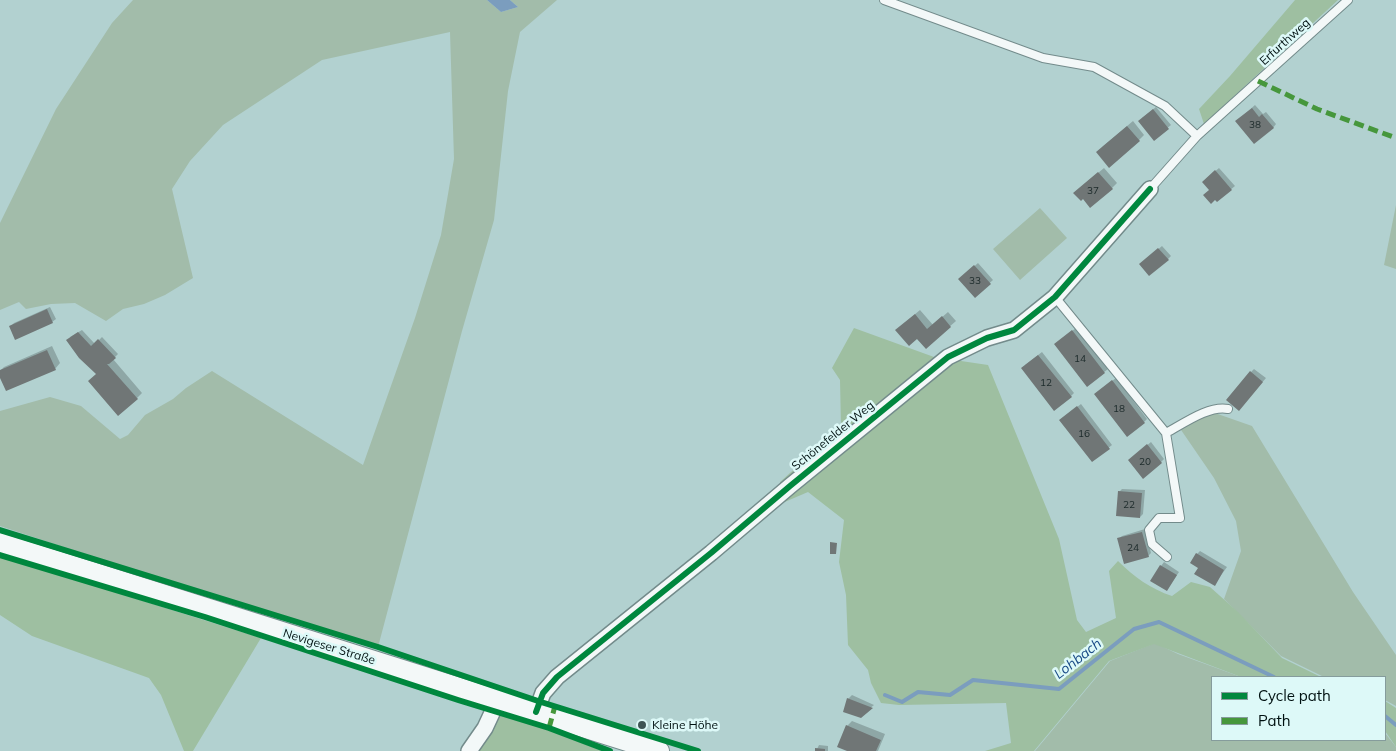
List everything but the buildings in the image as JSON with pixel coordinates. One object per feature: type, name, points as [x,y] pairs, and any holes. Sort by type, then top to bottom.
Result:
[{"type":"main road","name":"Nevigeser Straße","points":[[0,543],[659,751]]},
{"type":"street","name":"Schönefelder Weg","points":[[536,712],[543,693],[557,677],[712,553],[790,486],[948,357],[987,338],[1014,330],[1055,297],[1150,189]]},
{"type":"street","points":[[469,751],[484,728],[498,700]]},
{"type":"lane","points":[[884,0],[1043,58],[1094,67],[1165,106],[1197,136]]},
{"type":"lane","name":"Erfurthweg","points":[[1258,81],[1348,0]]},
{"type":"lane","name":"Schönefelder Weg","points":[[1150,189],[1197,136],[1258,81]]},
{"type":"lane","points":[[1055,297],[1166,433],[1180,518],[1159,518],[1149,530],[1152,544],[1167,557]]},
{"type":"lane","points":[[1166,433],[1208,410],[1220,407],[1228,409]]},
{"type":"green space","points":[[133,0],[487,0],[501,12],[518,7],[510,0],[557,0],[520,32],[508,91],[494,220],[462,331],[378,647],[205,594],[0,526],[0,411],[50,397],[81,406],[120,439],[128,435],[145,415],[173,399],[212,371],[363,465],[415,318],[441,235],[454,159],[450,32],[322,60],[223,125],[190,161],[172,189],[193,278],[165,295],[144,304],[123,309],[106,321],[75,303],[51,304],[26,309],[19,302],[0,310],[0,223],[56,109],[112,23]]},
{"type":"green space","points":[[1295,0],[1338,0],[1204,124],[1199,109]]},
{"type":"green space","points":[[1396,205],[1396,269],[1384,265]]},
{"type":"green space","points":[[1040,208],[1067,238],[1020,280],[993,249]]},
{"type":"green space","points":[[854,328],[934,357],[988,365],[1059,539],[1077,620],[1086,632],[1116,618],[1109,571],[1118,561],[1143,582],[1172,596],[1191,582],[1210,587],[1238,612],[1282,658],[1319,676],[1238,676],[1154,644],[1109,661],[1034,751],[985,751],[1011,743],[1006,703],[899,705],[881,703],[871,683],[868,670],[848,645],[846,595],[839,562],[844,520],[808,492],[780,504],[780,482],[841,427],[840,380],[832,368]]},
{"type":"green space","points":[[1212,412],[1252,426],[1353,592],[1396,655],[1396,706],[1386,701],[1386,676],[1322,676],[1281,656],[1224,599],[1241,551],[1236,521],[1214,478],[1179,427]]},
{"type":"green space","points":[[0,556],[261,638],[193,751],[184,751],[161,695],[149,678],[32,636],[0,615]]},
{"type":"green space","points":[[1155,643],[1178,654],[1238,676],[1211,676],[1211,741],[1386,741],[1386,734],[1396,747],[1396,751],[1035,751],[1110,661]]},
{"type":"green space","points":[[1386,702],[1396,708],[1396,747],[1386,732]]},
{"type":"green space","points":[[499,714],[547,729],[602,751],[475,751]]},
{"type":"water","points":[[487,0],[510,0],[518,7],[501,12]]},
{"type":"waterway","name":"Lohbach","points":[[885,695],[902,702],[918,692],[950,695],[973,680],[1059,689],[1134,629],[1159,622],[1272,676]]},
{"type":"waterway","name":"Lohbach","points":[[1386,717],[1396,725]]},
{"type":"marked path","points":[[1258,81],[1317,109],[1396,138]]},
{"type":"marked path","points":[[549,728],[555,706]]},
{"type":"cycle path","points":[[536,712],[543,693],[557,677],[711,553],[948,357],[987,338],[1014,330],[1055,297],[1150,189]]},
{"type":"cycle path","points":[[0,530],[378,647],[541,702],[698,751]]},
{"type":"cycle path","points":[[0,555],[205,617],[549,728],[610,751]]},
{"type":"place","name":"Kleine Höhe","points":[[642,725]]}]
